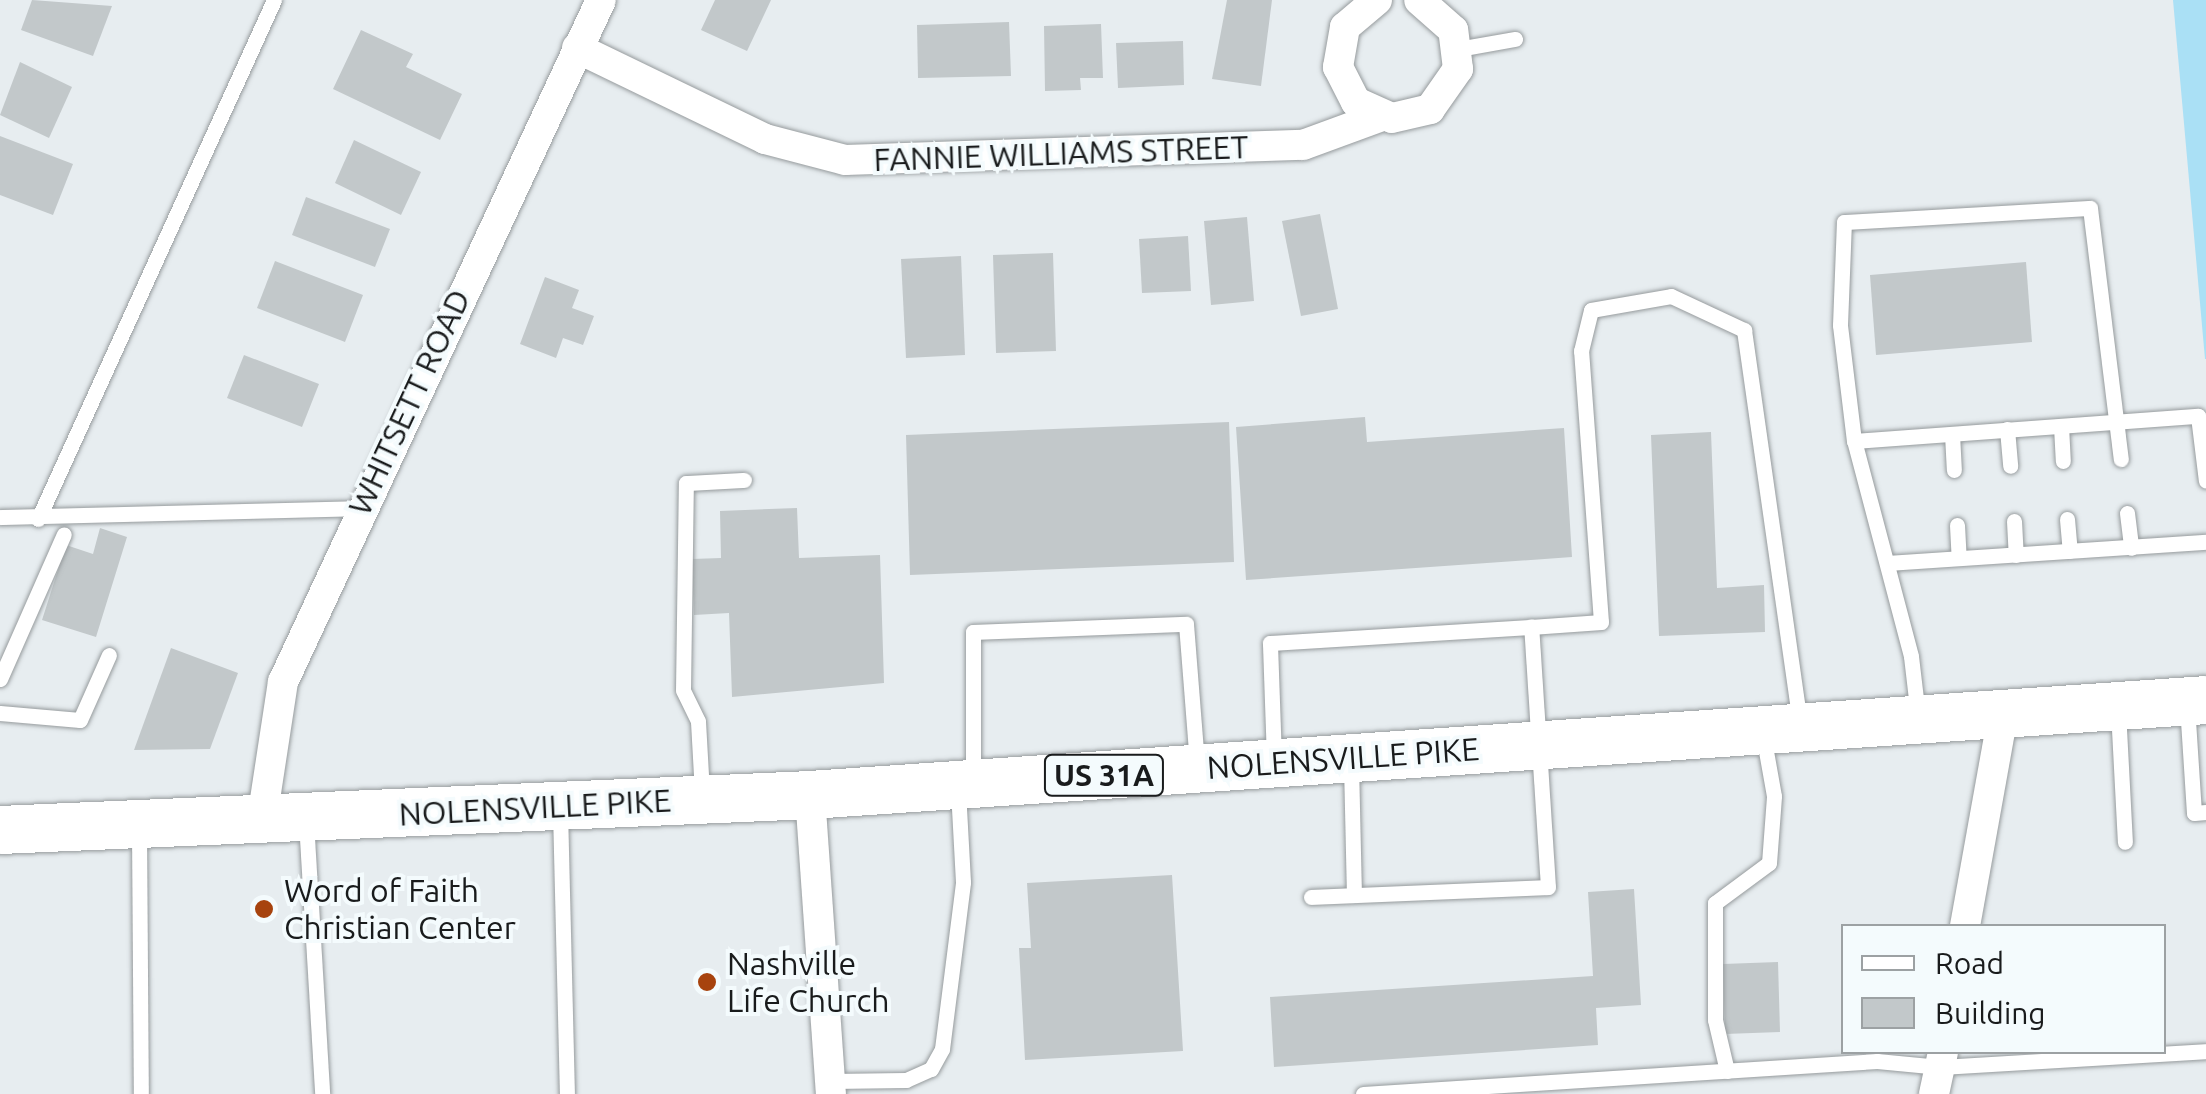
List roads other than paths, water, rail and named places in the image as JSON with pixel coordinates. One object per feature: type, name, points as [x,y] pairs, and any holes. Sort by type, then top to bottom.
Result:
[{"type":"main road","name":"NOLENSVILLE PIKE","points":[[0,830],[810,795],[2196,700]]},
{"type":"street","name":"WHITSETT ROAD","points":[[284,818],[284,682],[358,508],[602,0]]},
{"type":"street","points":[[1377,0],[1351,18],[1337,56],[1349,94],[1382,116]]},
{"type":"street","points":[[1419,0],[1448,23],[1458,49]]},
{"type":"street","name":"FANNIE WILLIAMS STREET","points":[[578,48],[765,139],[845,160],[1303,145],[1382,116],[1414,116],[1438,103],[1456,77],[1458,49]]},
{"type":"street","points":[[1966,924],[2003,714]]},
{"type":"street","points":[[810,795],[831,1088]]},
{"type":"lane","points":[[38,519],[274,0]]},
{"type":"lane","points":[[1458,49],[1515,39]]},
{"type":"lane","points":[[1918,720],[1886,563],[1854,441],[1840,325],[1844,222],[2090,208],[2121,458]]},
{"type":"lane","points":[[1274,763],[1270,642],[1601,622],[1581,351],[1591,310],[1671,296],[1744,330],[1782,729],[1769,862],[1715,903],[1716,1020],[1727,1071]]},
{"type":"lane","points":[[1854,441],[2198,416],[2206,481]]},
{"type":"lane","points":[[2061,426],[2063,462]]},
{"type":"lane","points":[[2008,430],[2010,466]]},
{"type":"lane","points":[[1952,434],[1954,470]]},
{"type":"lane","points":[[702,800],[698,721],[684,690],[686,483],[744,480]]},
{"type":"lane","points":[[0,518],[358,508]]},
{"type":"lane","points":[[2128,513],[2131,548]]},
{"type":"lane","points":[[2067,518],[2070,552]]},
{"type":"lane","points":[[2014,522],[2016,555]]},
{"type":"lane","points":[[1957,525],[1959,558]]},
{"type":"lane","points":[[0,680],[64,534]]},
{"type":"lane","points":[[1886,563],[2206,542]]},
{"type":"lane","points":[[831,1088],[906,1080],[931,1069],[942,1049],[964,882],[973,632],[1186,624],[1198,768]]},
{"type":"lane","points":[[1311,897],[1548,886],[1532,627]]},
{"type":"lane","points":[[0,713],[80,720],[109,655]]},
{"type":"lane","points":[[2196,700],[2194,812],[2206,812]]},
{"type":"lane","points":[[2118,706],[2125,842]]},
{"type":"lane","points":[[1351,758],[1354,895]]},
{"type":"lane","points":[[560,806],[567,1094]]},
{"type":"lane","points":[[284,818],[322,1094]]},
{"type":"lane","points":[[139,824],[141,1094]]},
{"type":"lane","points":[[2166,1054],[2206,1051]]},
{"type":"lane","points":[[1362,1094],[1877,1061],[1939,1071],[2166,1054]]},
{"type":"place","name":"Word of Faith Christian Center","points":[[264,909]]},
{"type":"place","name":"Nashville Life Church","points":[[707,982]]}]
